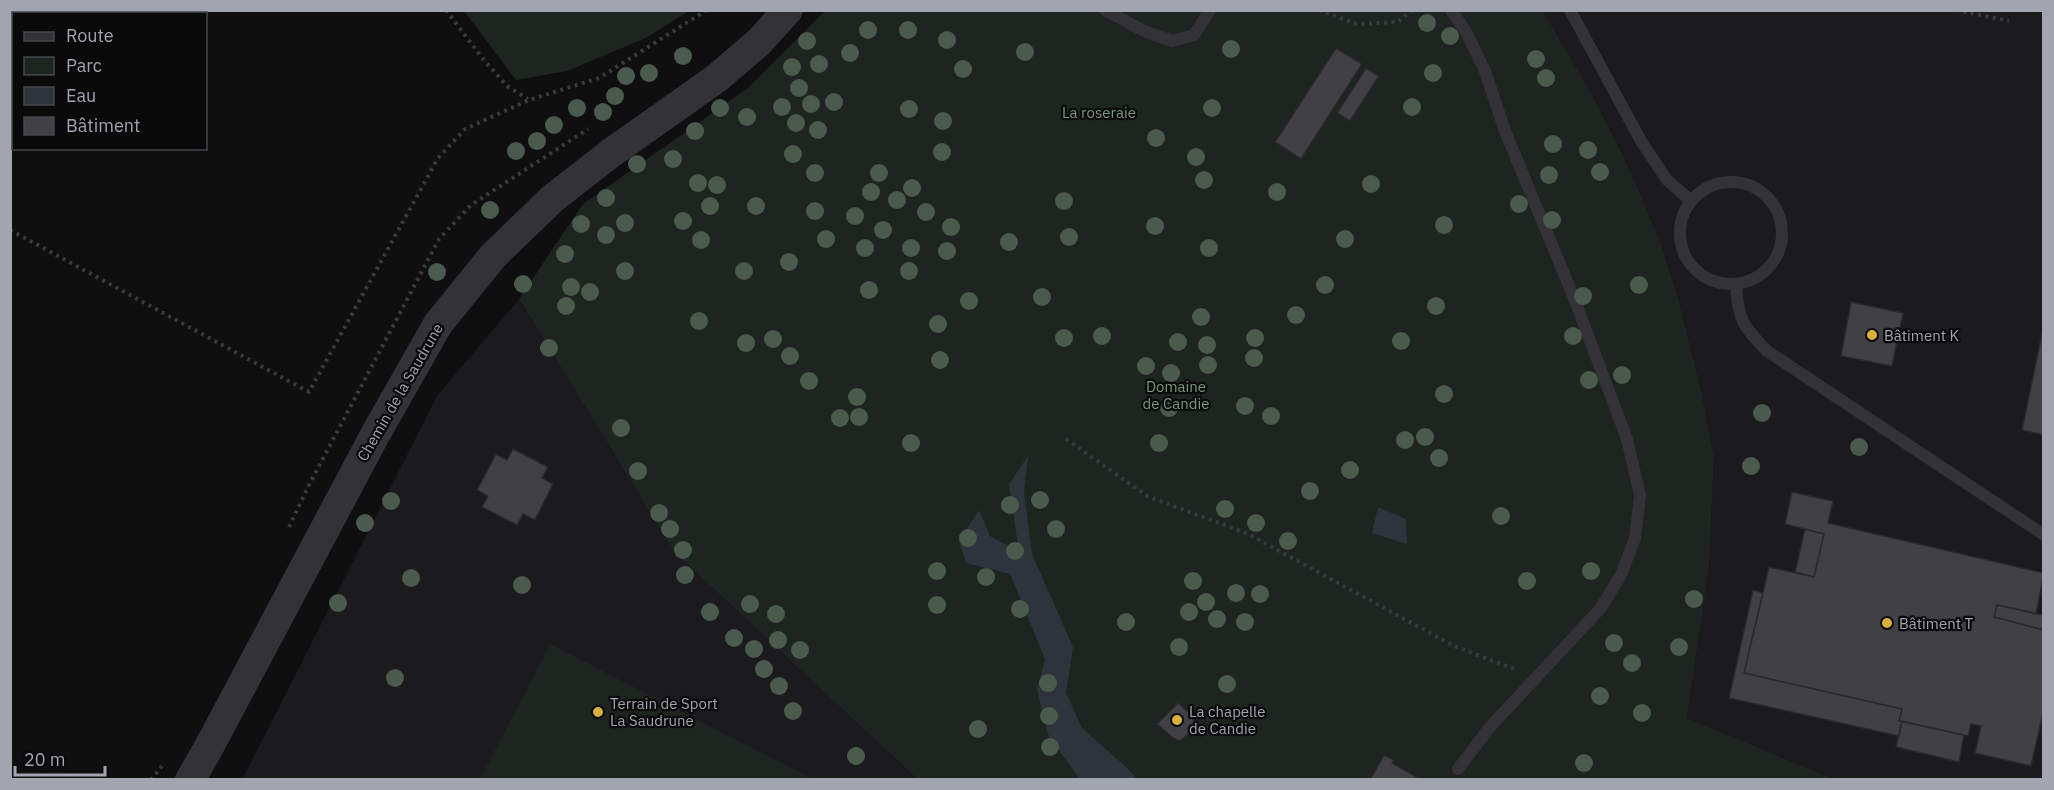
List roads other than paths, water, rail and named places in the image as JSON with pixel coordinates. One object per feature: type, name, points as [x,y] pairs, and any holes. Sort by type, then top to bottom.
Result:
[{"type":"street","name":"Chemin de la Saudrune","points":[[190,780],[376,433],[438,324],[493,256],[552,199],[611,153],[717,78],[759,42],[788,10]]},
{"type":"lane","points":[[1105,10],[1144,31],[1172,40],[1194,35],[1210,10]]},
{"type":"lane","points":[[1451,10],[1466,32],[1485,71],[1505,131],[1578,309],[1627,439],[1640,495],[1635,538],[1621,575],[1600,609],[1490,727],[1458,769]]},
{"type":"lane","points":[[1570,10],[1641,141],[1667,180],[1691,201]]},
{"type":"lane","points":[[1734,181],[1760,189],[1777,208],[1784,232],[1779,254],[1763,275],[1736,285],[1714,282],[1692,268],[1680,242],[1681,219],[1691,201],[1710,186],[1734,181]]},
{"type":"lane","points":[[1736,285],[1737,310],[1747,331],[1767,351],[2043,535]]},
{"type":"water","points":[[1028,456],[1024,492],[1032,554],[1073,647],[1066,693],[1082,728],[1137,779],[1080,779],[1049,737],[1037,690],[1045,659],[1010,574],[966,563],[959,541],[979,510],[990,536],[1019,552],[1009,484]]},
{"type":"water","points":[[1378,507],[1406,519],[1407,544],[1372,533]]},
{"type":"place","name":"Bâtiment K","points":[[1872,335]]},
{"type":"place","name":"Bâtiment T","points":[[1887,623]]},
{"type":"place","name":"Terrain de Sport La Saudrune","points":[[598,712]]},
{"type":"place","name":"La chapelle de Candie","points":[[1177,720]]},
{"type":"park label","name":"La roseraie","points":[[1099,112]]},
{"type":"park label","name":"Domaine de Candie","points":[[1176,394]]}]
